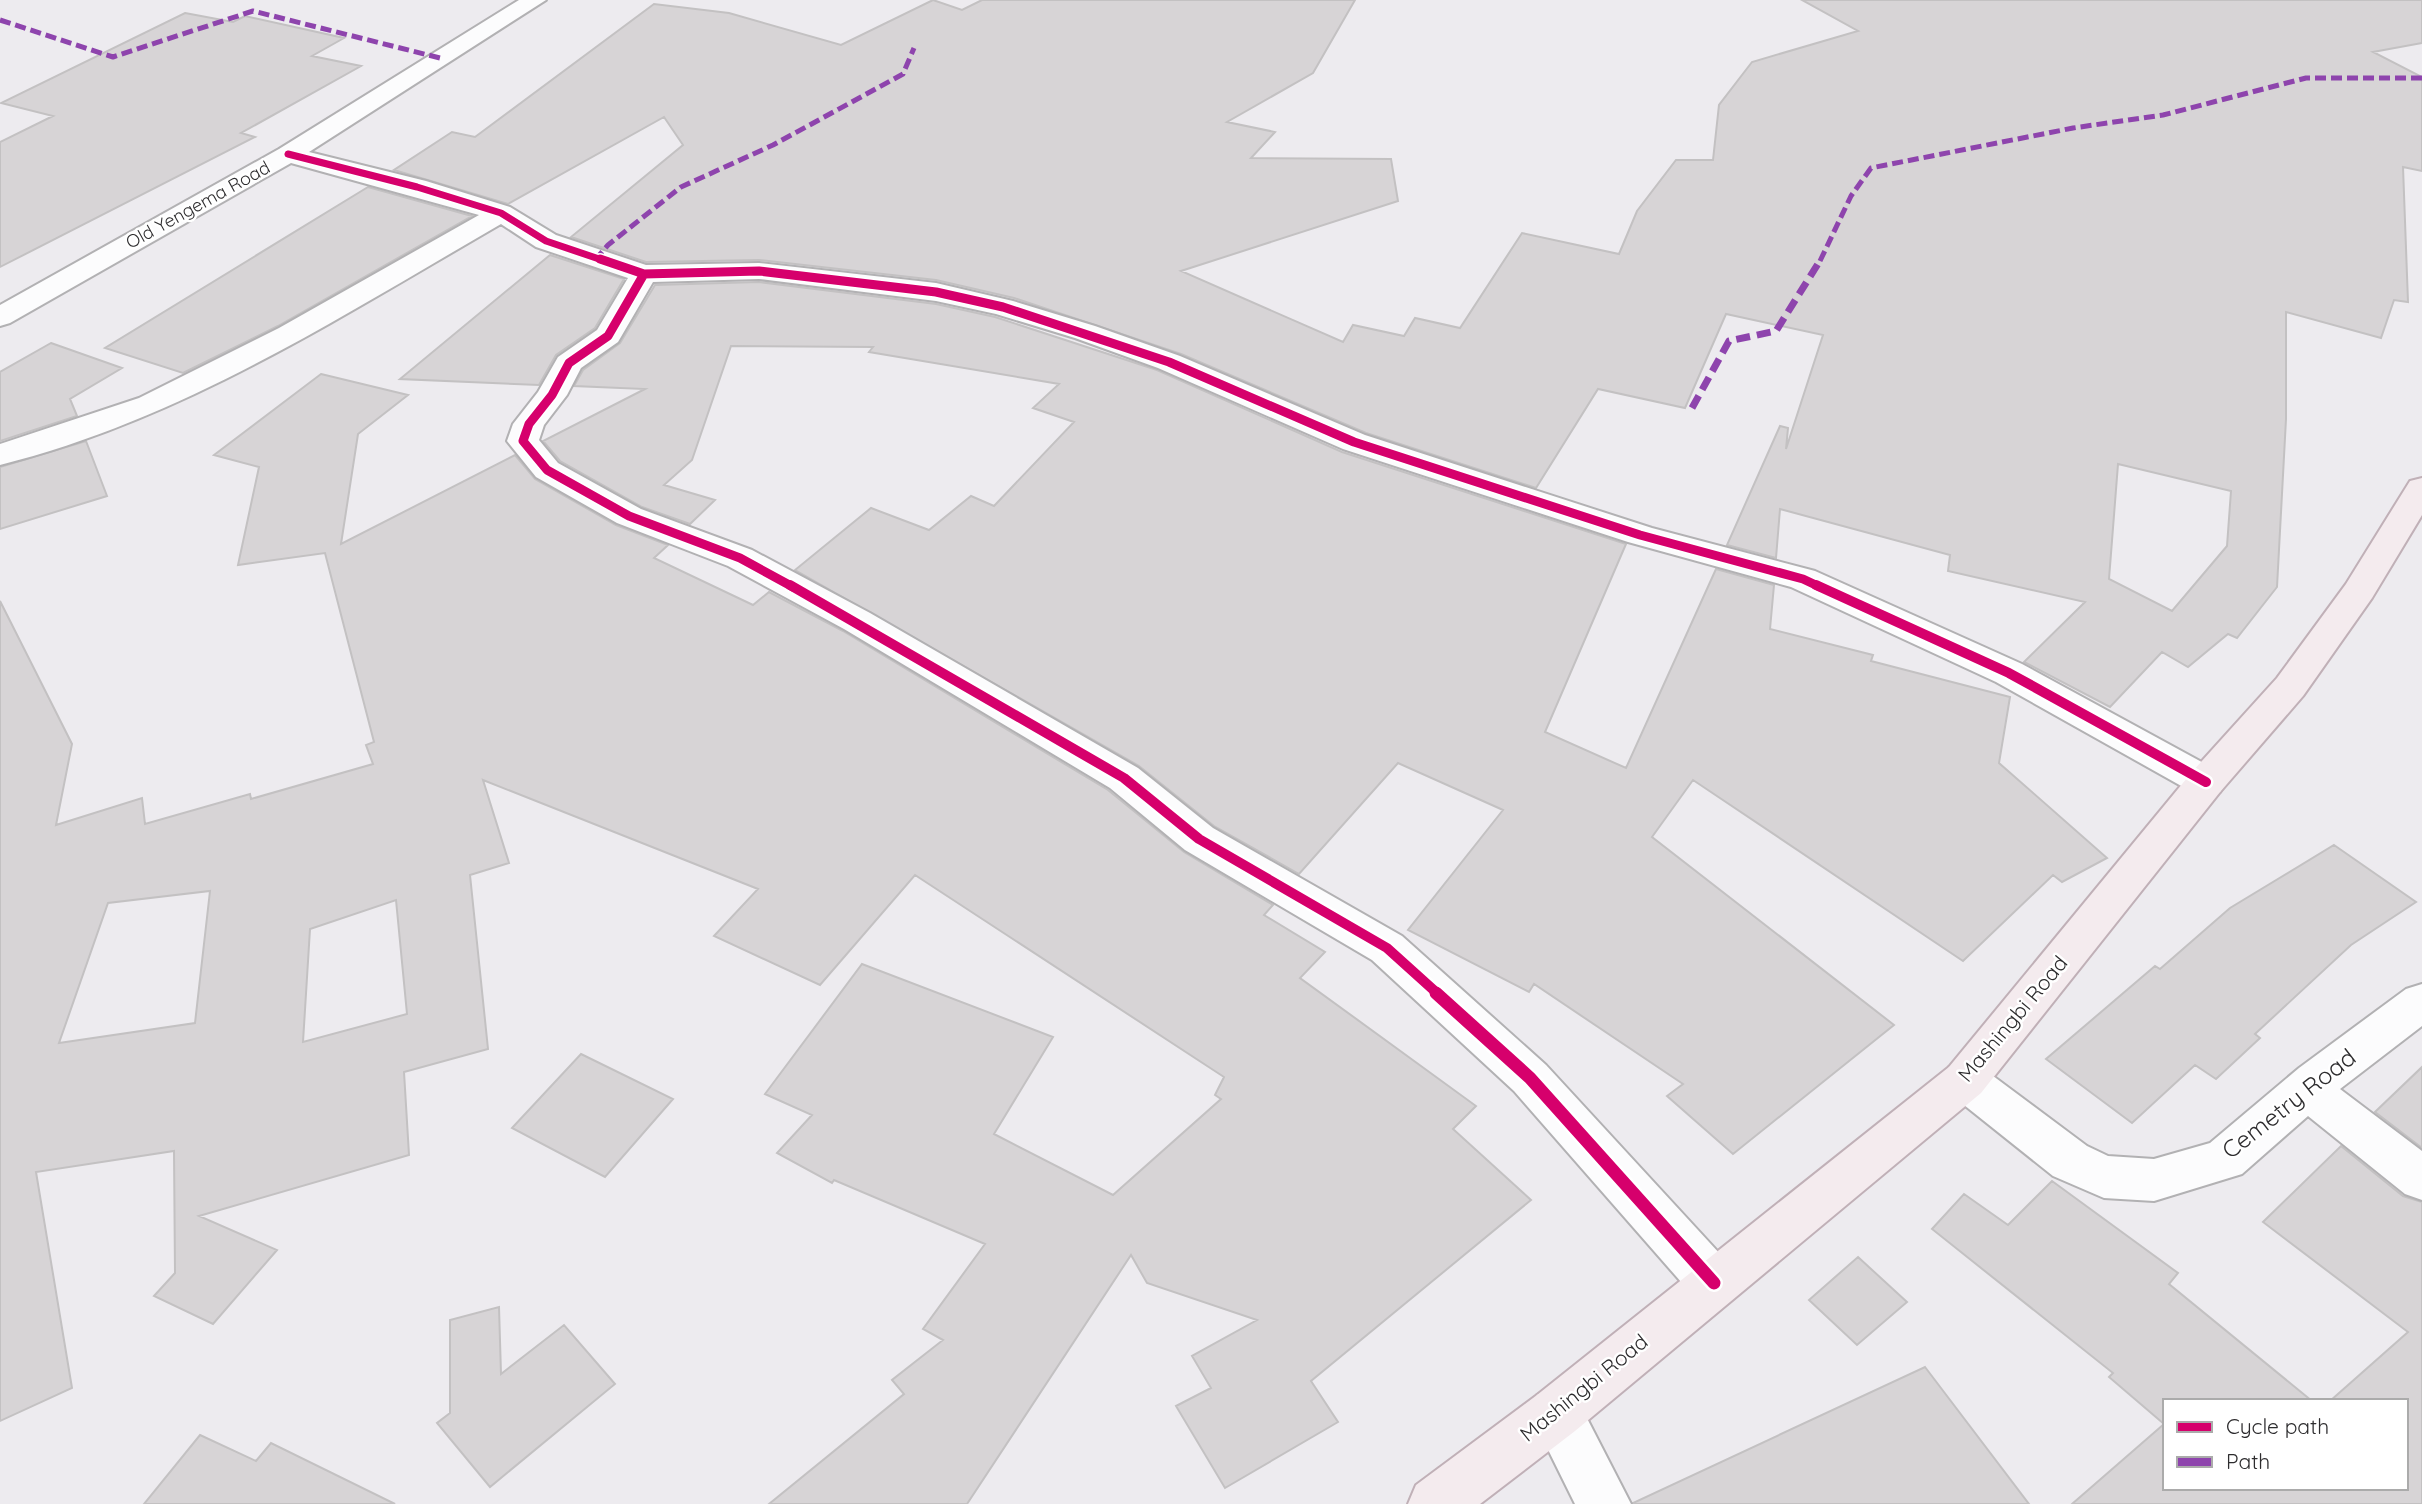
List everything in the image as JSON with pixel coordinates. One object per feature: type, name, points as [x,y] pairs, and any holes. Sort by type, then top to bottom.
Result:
[{"type":"main road","name":"Mashingbi Road","points":[[1435,1504],[1556,1413],[1965,1080],[2206,782],[2290,687],[2360,590],[2422,488]]},
{"type":"street","name":"Old Yengema Road","points":[[0,317],[288,155],[536,0]]},
{"type":"street","points":[[288,155],[417,187],[501,213],[546,241],[644,274],[758,271],[936,292],[1003,307],[1085,332],[1169,362],[1354,442],[1640,535],[1803,579],[2009,673],[2206,782]]},
{"type":"street","points":[[0,455],[149,405],[289,334],[501,213]]},
{"type":"street","points":[[644,274],[608,335],[569,363],[552,395],[529,424],[523,441],[547,470],[629,516],[740,558],[857,621],[1124,778],[1199,839],[1387,948],[1530,1078],[1714,1283]]},
{"type":"street","name":"Cemetry Road","points":[[1965,1080],[2070,1161],[2104,1177],[2154,1180],[2225,1159],[2307,1089],[2422,1002]]},
{"type":"street","points":[[2307,1089],[2422,1179]]},
{"type":"street","points":[[1556,1413],[1604,1504]]},
{"type":"building","points":[[933,0],[962,10],[982,0],[1355,0],[1313,73],[1227,122],[1275,132],[1251,158],[1391,159],[1398,201],[1181,271],[1343,342],[1353,325],[1404,336],[1415,318],[1460,328],[1522,233],[1619,254],[1637,211],[1676,160],[1713,160],[1719,105],[1752,62],[1858,31],[1802,0],[2422,0],[2422,43],[2373,52],[2422,77],[2422,171],[2403,167],[2408,302],[2394,300],[2381,338],[2286,312],[2286,419],[2277,587],[2237,638],[2228,634],[2188,667],[2162,652],[2110,707],[2024,662],[2085,602],[1948,571],[1950,555],[1780,509],[1776,558],[1727,545],[1780,426],[1788,428],[1786,449],[1823,335],[1726,314],[1685,408],[1598,389],[1536,488],[1366,433],[1181,354],[1014,298],[936,280],[759,260],[646,262],[571,237],[683,145],[664,117],[508,204],[394,170],[452,132],[475,137],[654,4],[729,13],[841,45]],"holes":[[[2118,464],[2231,491],[2227,546],[2172,611],[2109,579]]]},
{"type":"building","points":[[185,13],[233,22],[245,16],[344,38],[312,56],[361,66],[241,133],[255,137],[0,267],[0,142],[53,116],[1,103]]},
{"type":"building","points":[[368,187],[472,216],[278,326],[183,373],[105,348]]},
{"type":"building","points":[[550,255],[624,279],[595,328],[556,355],[539,385],[400,379]]},
{"type":"building","points":[[759,282],[936,304],[995,317],[1157,370],[1342,452],[1626,544],[1545,732],[1626,768],[1716,569],[1774,585],[1770,629],[1873,655],[1871,661],[2010,697],[1999,763],[2107,858],[2062,882],[2053,875],[1963,961],[1693,780],[1652,837],[1894,1025],[1733,1154],[1667,1096],[1683,1084],[1534,984],[1529,992],[1408,930],[1503,810],[1398,763],[1299,874],[1214,826],[1139,766],[795,570],[871,508],[929,530],[971,496],[994,506],[1074,422],[1033,408],[1059,384],[869,352],[873,347],[731,346],[692,460],[664,485],[715,500],[690,524],[642,507],[560,461],[543,441],[645,389],[574,386],[583,370],[620,343],[655,285]]},
{"type":"building","points":[[51,343],[122,368],[70,399],[77,416],[0,441],[0,372]]},
{"type":"building","points":[[321,374],[408,395],[358,434],[341,544],[515,455],[535,479],[616,525],[668,545],[654,558],[753,605],[769,592],[843,631],[1108,790],[1184,852],[1273,905],[1264,915],[1325,952],[1300,978],[1476,1106],[1453,1129],[1531,1200],[1311,1381],[1338,1422],[1225,1488],[1176,1406],[1211,1388],[1192,1356],[1257,1320],[1147,1283],[1131,1255],[967,1504],[769,1504],[904,1394],[892,1380],[943,1340],[923,1329],[985,1244],[834,1180],[832,1183],[777,1153],[812,1115],[765,1094],[862,964],[1053,1037],[994,1134],[1113,1195],[1221,1099],[1215,1095],[1224,1077],[915,875],[820,985],[714,936],[758,889],[483,780],[509,863],[470,875],[488,1049],[404,1072],[409,1155],[199,1216],[277,1250],[213,1324],[154,1296],[175,1273],[174,1151],[36,1172],[72,1388],[0,1421],[0,601],[72,744],[56,825],[142,798],[145,824],[250,794],[251,799],[373,764],[366,745],[374,742],[325,553],[238,565],[259,467],[214,455]],"holes":[[[210,891],[195,1023],[59,1043],[108,903]],[[396,900],[407,1014],[303,1042],[310,929]]]},
{"type":"building","points":[[86,441],[107,496],[0,529],[0,467]]},
{"type":"building","points":[[2334,845],[2416,902],[2351,945],[2255,1034],[2260,1038],[2216,1079],[2195,1065],[2132,1123],[2046,1059],[2155,966],[2160,969],[2230,908]]},
{"type":"building","points":[[581,1054],[673,1099],[605,1177],[512,1128]]},
{"type":"building","points":[[2422,1067],[2422,1148],[2375,1112]]},
{"type":"building","points":[[2341,1146],[2403,1196],[2422,1202],[2422,1504],[2072,1504],[2163,1425],[2163,1490],[2408,1490],[2408,1399],[2332,1399],[2408,1332],[2263,1222]]},
{"type":"building","points":[[2052,1181],[2178,1273],[2169,1284],[2310,1399],[2163,1399],[2163,1423],[2109,1377],[2113,1373],[1932,1229],[1964,1194],[2008,1225]]},
{"type":"building","points":[[1858,1257],[1907,1302],[1857,1345],[1809,1300]]},
{"type":"building","points":[[499,1307],[501,1374],[564,1325],[615,1384],[490,1487],[437,1423],[450,1413],[450,1320]]},
{"type":"building","points":[[1925,1367],[2029,1504],[1633,1503]]},
{"type":"building","points":[[200,1435],[256,1461],[271,1443],[395,1504],[144,1504]]},
{"type":"marked path","points":[[0,20],[113,57],[253,11],[444,59]]},
{"type":"marked path","points":[[595,260],[608,245],[681,187],[773,145],[903,74],[914,48]]},
{"type":"marked path","points":[[1692,408],[1729,341],[1776,331],[1830,245],[1851,196],[1871,168],[2073,128],[2163,115],[2306,78],[2422,78]]},
{"type":"cycle path","points":[[288,154],[417,187],[501,213],[546,241],[644,274],[759,271],[936,292],[1003,307],[1085,332],[1169,362],[1354,442],[1640,535],[1803,579],[2009,673],[2206,782]]},
{"type":"cycle path","points":[[644,274],[608,336],[569,363],[552,395],[529,424],[523,441],[547,470],[629,516],[740,558],[857,621],[1124,778],[1199,839],[1387,948],[1530,1078],[1714,1283]]}]
